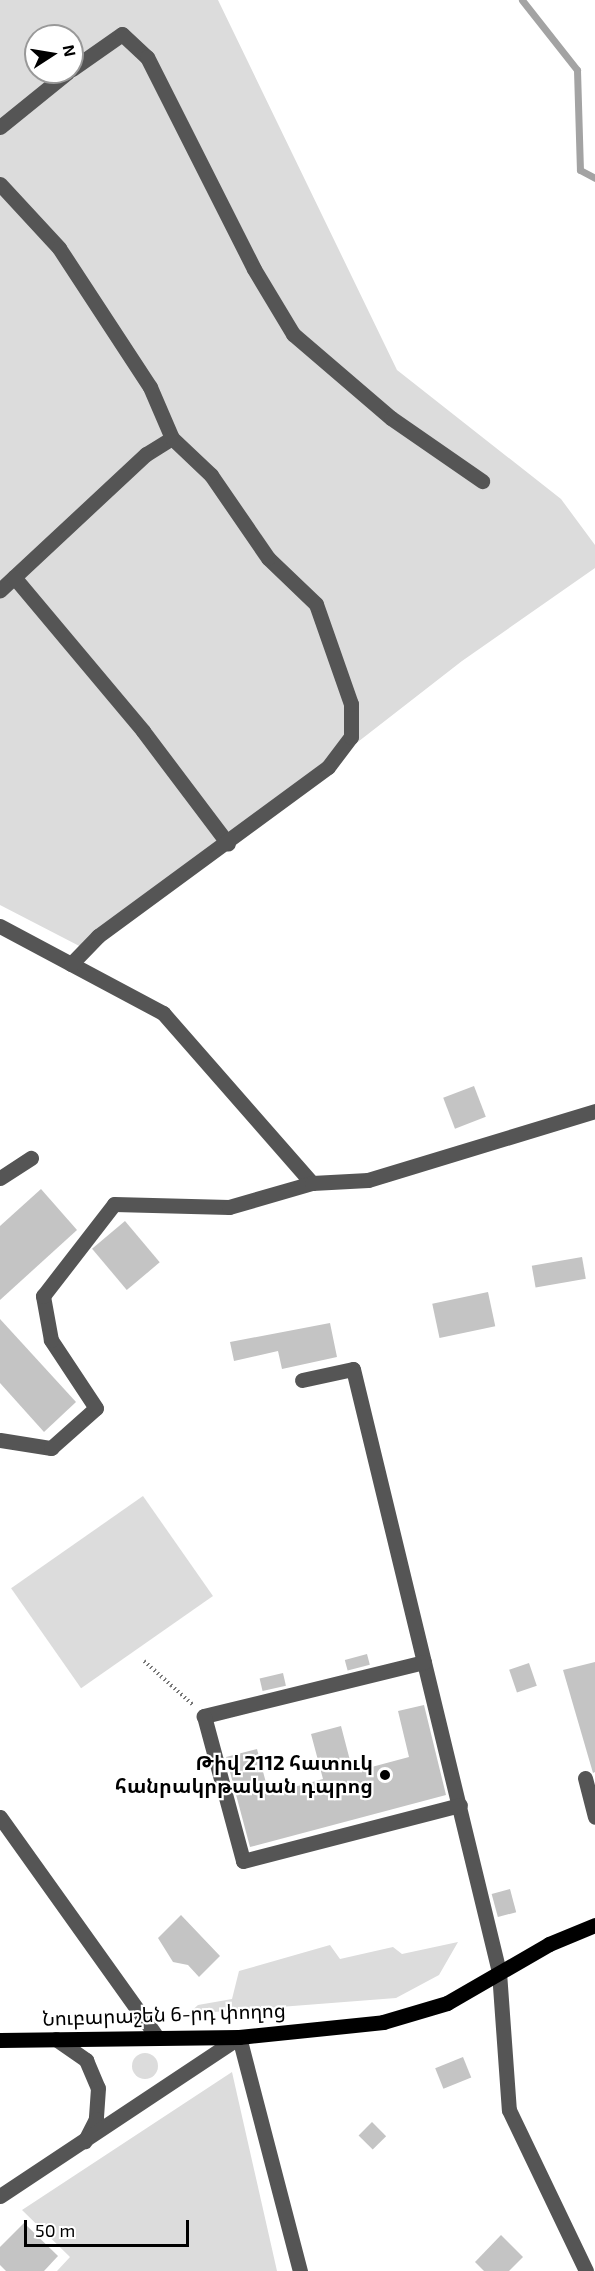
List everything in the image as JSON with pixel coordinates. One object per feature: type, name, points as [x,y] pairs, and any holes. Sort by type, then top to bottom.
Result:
[{"type":"main road","name":"Նուբարաշեն 6-րդ փողոց","points":[[0,2040],[155,2034],[239,2037],[383,2022],[447,2003],[500,1972],[595,1925]]},
{"type":"street","points":[[84,61],[122,34],[147,57],[254,269],[293,334],[391,418],[482,481]]},
{"type":"street","points":[[0,127],[53,84]]},
{"type":"street","points":[[0,184],[59,248],[150,387],[172,438],[211,475],[268,558],[316,604],[351,704],[351,737],[328,767],[228,844],[98,936],[71,964]]},
{"type":"street","points":[[0,590],[146,454],[172,438]]},
{"type":"street","points":[[14,577],[143,731],[228,844]]},
{"type":"street","points":[[0,926],[163,1013],[312,1183]]},
{"type":"street","points":[[0,1440],[51,1448],[96,1408],[51,1341],[43,1296],[114,1204],[229,1207],[312,1183],[368,1180],[595,1111]]},
{"type":"street","points":[[0,1178],[31,1158]]},
{"type":"street","points":[[302,1380],[353,1369],[500,1972],[509,2109],[586,2271]]},
{"type":"street","points":[[424,1662],[204,1716],[243,1861],[460,1805]]},
{"type":"street","points":[[585,1778],[595,1817]]},
{"type":"street","points":[[0,1816],[155,2034]]},
{"type":"street","points":[[0,2196],[239,2037],[300,2271]]},
{"type":"street","points":[[56,2038],[86,2060],[98,2088],[99,2104],[85,2141]]},
{"type":"path","points":[[144,1661],[204,1716]]},
{"type":"shaded area","points":[[0,0],[218,0],[397,370],[561,499],[595,545],[595,568],[462,661],[89,951],[0,905]]},
{"type":"shaded area","points":[[143,1496],[213,1596],[81,1688],[11,1588]]},
{"type":"shaded area","points":[[458,1942],[439,1975],[396,1998],[188,2014],[198,2005],[232,1999],[239,1971],[330,1945],[340,1959],[393,1947],[402,1954]]},
{"type":"shaded area","points":[[145,2053],[154,2057],[158,2066],[154,2075],[145,2079],[136,2075],[132,2066],[136,2057]]},
{"type":"shaded area","points":[[232,2072],[277,2271],[57,2271],[70,2257],[22,2210]]},
{"type":"building","points":[[474,1086],[486,1117],[455,1129],[443,1098]]},
{"type":"building","points":[[41,1189],[77,1230],[0,1300],[0,1226]]},
{"type":"building","points":[[125,1221],[160,1262],[127,1290],[92,1249]]},
{"type":"building","points":[[582,1257],[586,1279],[536,1288],[532,1266]]},
{"type":"building","points":[[488,1292],[495,1326],[440,1338],[432,1304]]},
{"type":"building","points":[[0,1319],[76,1402],[44,1432],[0,1383]]},
{"type":"building","points":[[330,1323],[337,1357],[282,1369],[278,1351],[234,1361],[230,1342]]},
{"type":"building","points":[[367,1654],[370,1665],[348,1671],[345,1660]]},
{"type":"building","points":[[595,1662],[595,1772],[593,1773],[563,1670]]},
{"type":"building","points":[[529,1663],[537,1686],[517,1693],[509,1670]]},
{"type":"building","points":[[283,1673],[286,1686],[263,1691],[260,1678]]},
{"type":"building","name":"Թիվ 2112 հատուկ հանրակրթական դպրոց","points":[[424,1705],[446,1795],[250,1847],[226,1757],[257,1749],[269,1794],[323,1779],[311,1734],[341,1726],[353,1772],[409,1757],[398,1711]]},
{"type":"building","points":[[510,1889],[516,1912],[498,1917],[492,1894]]},
{"type":"building","points":[[181,1915],[220,1956],[199,1977],[188,1965],[173,1962],[158,1938]]},
{"type":"building","points":[[463,2057],[471,2077],[443,2089],[435,2068]]},
{"type":"building","points":[[372,2122],[386,2136],[373,2150],[359,2135]]},
{"type":"building","points":[[24,2223],[58,2256],[44,2271],[6,2271],[0,2265],[0,2247]]},
{"type":"building","points":[[501,2235],[523,2257],[509,2271],[484,2271],[475,2262]]},
{"type":"waterway","points":[[522,0],[577,70],[580,170],[595,178]]},
{"type":"place","name":"Թիվ 2112 հատուկ հանրակրթական դպրոց","points":[[385,1775]]}]
